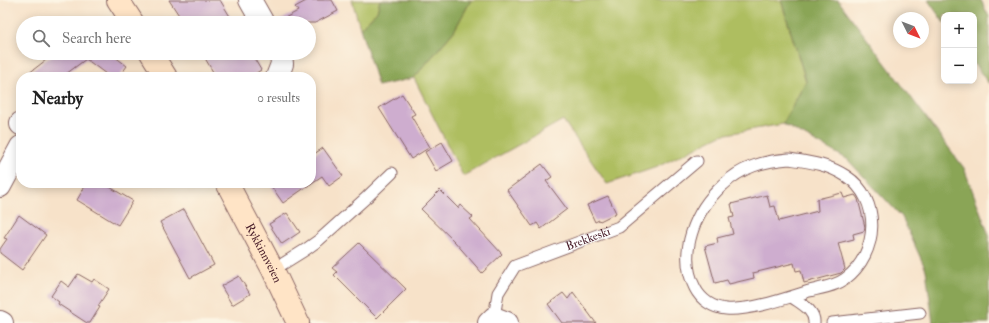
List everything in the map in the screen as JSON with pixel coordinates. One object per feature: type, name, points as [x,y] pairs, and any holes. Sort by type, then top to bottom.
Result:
[{"type":"street","points":[[118,0],[128,16]]},
{"type":"street","points":[[250,0],[259,16]]},
{"type":"street","points":[[155,60],[163,72]]},
{"type":"street","points":[[279,72],[282,64],[282,60]]},
{"type":"street","points":[[0,186],[16,156]]},
{"type":"street","name":"Rykkinnveien","points":[[230,188],[273,270],[298,323]]},
{"type":"lane","points":[[788,159],[812,162],[838,171],[847,176],[856,184],[867,199],[873,226],[872,239],[867,253],[847,278],[832,285],[792,297],[778,302],[738,309],[718,308],[709,303],[698,293],[690,278],[688,266],[687,256],[692,233],[698,219],[715,192],[724,184],[750,167],[772,160],[788,159]]},
{"type":"lane","name":"Brekkeski","points":[[496,321],[498,293],[515,266],[619,227],[697,161]]},
{"type":"lane","points":[[273,270],[314,243],[392,173]]},
{"type":"lane","points":[[792,297],[811,312],[814,323]]},
{"type":"lane","points":[[832,323],[920,313]]},
{"type":"green space","points":[[352,0],[380,0],[377,12],[360,28]]},
{"type":"green space","points":[[380,0],[471,0],[454,31],[414,78],[378,86],[360,28],[377,12]]},
{"type":"green space","points":[[471,0],[781,0],[806,81],[783,124],[721,135],[657,167],[607,184],[563,120],[463,176],[414,78],[454,31]]},
{"type":"green space","points":[[781,0],[838,0],[964,168],[989,235],[989,323],[933,323],[926,270],[902,217],[847,159],[783,124],[806,81]]},
{"type":"green space","points":[[928,0],[981,0],[989,17],[989,84],[977,68],[977,12],[941,12],[941,19]]},
{"type":"building","points":[[169,0],[220,0],[230,16],[179,16]]},
{"type":"building","points":[[308,0],[332,0],[338,11],[316,22],[316,16],[288,16],[298,11],[295,7]]},
{"type":"building","points":[[46,60],[85,60],[69,72],[30,72]]},
{"type":"building","points":[[87,60],[119,60],[127,66],[123,72],[103,72]]},
{"type":"building","points":[[206,60],[255,60],[261,70],[258,72],[213,72]]},
{"type":"building","points":[[402,94],[415,114],[411,116],[430,147],[411,159],[379,108]]},
{"type":"building","points":[[442,142],[453,161],[436,171],[425,152]]},
{"type":"building","points":[[323,148],[343,176],[329,186],[322,176],[316,180],[316,153]]},
{"type":"building","points":[[542,164],[552,177],[546,181],[567,209],[541,229],[537,223],[532,226],[507,190]]},
{"type":"building","points":[[84,188],[111,188],[133,201],[118,225],[77,200]]},
{"type":"building","points":[[272,188],[305,188],[283,203]]},
{"type":"building","points":[[440,190],[458,208],[460,205],[473,217],[470,219],[502,254],[482,273],[455,242],[421,209]]},
{"type":"building","points":[[842,193],[844,198],[855,195],[858,199],[865,227],[864,231],[853,234],[854,239],[838,243],[845,269],[841,273],[804,283],[801,270],[796,271],[794,263],[753,273],[754,278],[729,284],[727,280],[715,283],[705,246],[718,243],[717,238],[733,234],[729,218],[734,217],[731,204],[767,195],[770,207],[775,206],[779,221],[818,211],[817,199]]},
{"type":"building","points":[[608,196],[616,213],[595,222],[587,205]]},
{"type":"building","points":[[184,209],[214,265],[190,278],[160,222]]},
{"type":"building","points":[[287,213],[300,232],[282,244],[269,224]]},
{"type":"building","points":[[19,215],[46,235],[22,270],[0,253],[0,249],[7,239],[4,238]]},
{"type":"building","points":[[359,243],[406,289],[377,318],[334,275],[337,272],[332,268]]},
{"type":"building","points":[[78,274],[92,282],[94,279],[109,289],[98,306],[100,307],[90,323],[87,323],[58,304],[59,302],[51,296],[61,281],[69,287]]},
{"type":"building","points":[[239,276],[250,294],[232,305],[221,286]]},
{"type":"building","points":[[573,292],[596,323],[562,323],[548,304],[563,293],[568,299]]}]
